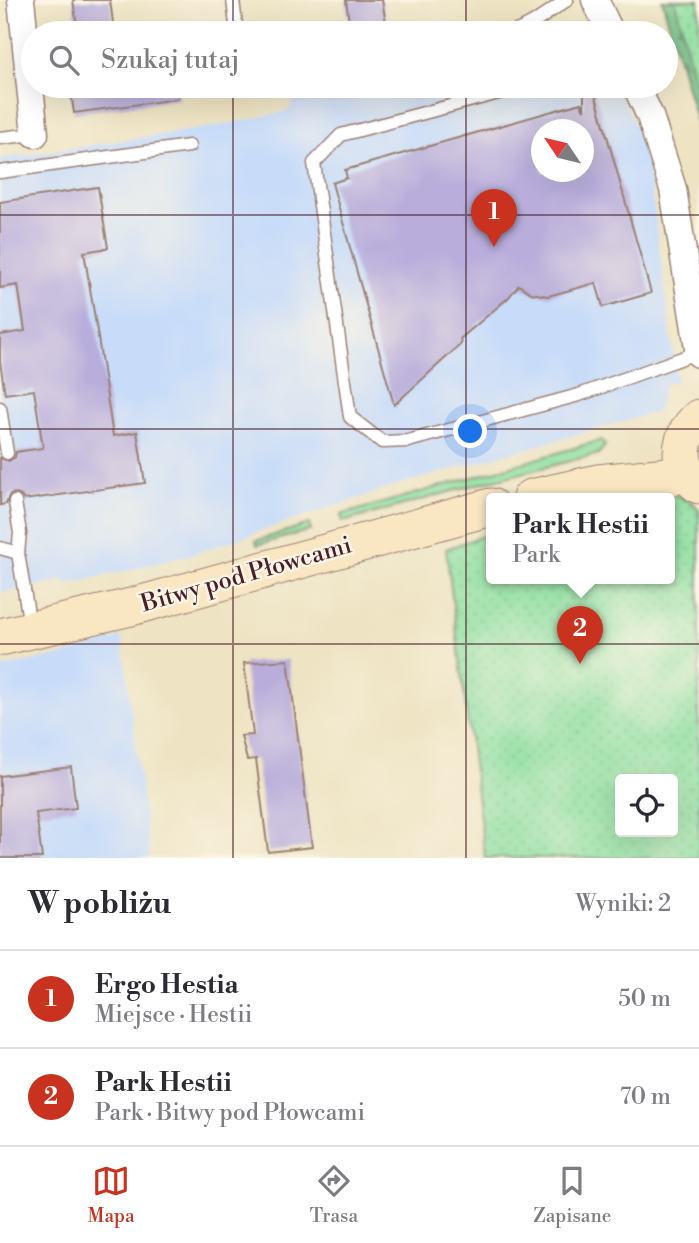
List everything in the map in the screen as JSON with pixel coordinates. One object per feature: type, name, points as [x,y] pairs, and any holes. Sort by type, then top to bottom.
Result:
[{"type":"street","points":[[21,0],[23,21]]},
{"type":"street","points":[[595,0],[605,21]]},
{"type":"street","points":[[31,98],[35,134]]},
{"type":"street","points":[[642,98],[673,188],[699,353]]},
{"type":"street","points":[[553,493],[692,456]]},
{"type":"street","name":"Bitwy pod Płowcami","points":[[15,633],[131,607],[486,508]]},
{"type":"lane","points":[[233,0],[236,21]]},
{"type":"lane","points":[[539,21],[567,0]]},
{"type":"lane","points":[[480,98],[341,135],[314,163],[350,417],[382,442],[408,441],[579,395],[699,353]]},
{"type":"lane","points":[[0,138],[35,134]]},
{"type":"lane","points":[[0,172],[189,146]]},
{"type":"lane","points":[[0,408],[7,453]]},
{"type":"lane","points":[[15,502],[20,533],[15,633]]},
{"type":"lane","points":[[0,548],[18,553]]},
{"type":"shaded area","points":[[295,98],[622,98],[646,150],[677,380],[664,385],[657,412],[407,482],[187,556],[66,585],[64,580],[0,593],[0,159],[219,126],[288,111]]},
{"type":"shaded area","points":[[122,637],[150,858],[0,858],[0,668],[67,654]]},
{"type":"green space","points":[[662,0],[675,0],[699,91],[699,130],[678,56],[678,21],[668,21]]},
{"type":"green space","points":[[675,0],[699,0],[699,91],[697,90]]},
{"type":"green space","points":[[602,440],[605,446],[598,454],[343,522],[341,515]]},
{"type":"green space","points":[[675,495],[693,503],[699,510],[699,858],[485,858],[446,549],[486,535],[486,584],[675,584]]},
{"type":"green space","points":[[309,524],[311,530],[257,545],[256,541]]},
{"type":"building","points":[[73,0],[110,0],[113,21],[76,21]]},
{"type":"building","points":[[346,0],[382,0],[386,21],[349,21]]},
{"type":"building","points":[[72,98],[178,98],[178,99],[74,113]]},
{"type":"building","points":[[584,98],[596,98],[651,293],[603,307],[596,283],[548,296],[531,293],[519,285],[508,298],[460,339],[461,344],[394,405],[332,183],[347,178],[345,170],[581,103],[584,110]]},
{"type":"building","points":[[98,187],[108,248],[84,252],[113,436],[137,432],[145,483],[24,500],[14,493],[9,496],[6,504],[0,505],[0,458],[9,461],[15,457],[16,452],[43,448],[34,390],[5,394],[0,362],[0,335],[25,331],[18,285],[0,288],[0,202]]},
{"type":"building","points":[[288,660],[312,847],[268,852],[256,759],[247,760],[241,736],[253,735],[244,663]]},
{"type":"building","points":[[71,767],[76,808],[36,813],[42,858],[0,858],[0,776]]},
{"type":"place","name":"Ergo Hestia","points":[[494,247]]},
{"type":"place","name":"Park Hestii","points":[[580,664]]}]
